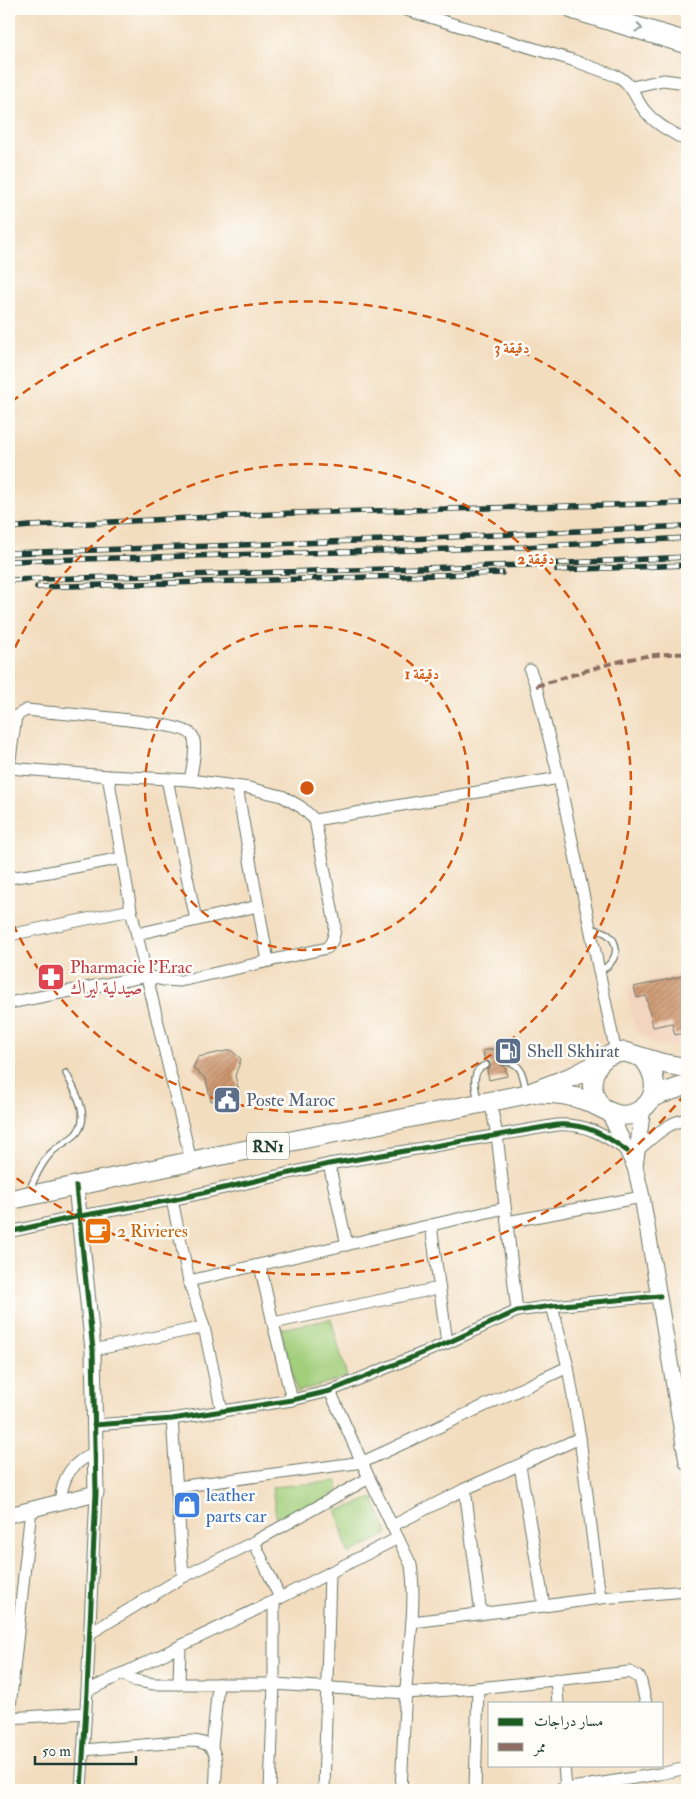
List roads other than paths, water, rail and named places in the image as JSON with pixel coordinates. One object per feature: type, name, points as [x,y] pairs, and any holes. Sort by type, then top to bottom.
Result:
[{"type":"highway","points":[[575,9],[687,43]]},
{"type":"main road","points":[[616,1053],[625,1052],[687,1068]]},
{"type":"main road","name":"RN1","points":[[18,1198],[191,1161],[527,1094],[552,1086],[616,1053]]},
{"type":"main road","points":[[643,1058],[650,1066],[654,1076],[654,1086],[648,1102]]},
{"type":"main road","points":[[599,1063],[591,1080],[592,1090],[595,1100],[605,1110]]},
{"type":"main road","name":"RN1","points":[[527,1094],[565,1095],[584,1100],[618,1115],[627,1115],[648,1102],[687,1085]]},
{"type":"street","points":[[403,9],[619,77],[632,87],[637,100],[659,125],[687,141]]},
{"type":"street","points":[[632,87],[662,80],[687,83]]},
{"type":"street","points":[[530,670],[560,778],[616,1053]]},
{"type":"street","points":[[9,1003],[147,976],[163,980],[180,981],[327,948],[332,943],[335,924],[315,820],[301,807],[282,796],[190,780],[108,776],[9,767],[16,716],[26,710],[38,711],[167,724],[189,731],[194,736],[195,744],[190,780]]},
{"type":"street","points":[[108,776],[131,910],[191,1161]]},
{"type":"street","points":[[315,820],[560,778]]},
{"type":"street","points":[[167,779],[196,920]]},
{"type":"street","points":[[236,787],[268,961]]},
{"type":"street","points":[[9,878],[122,858]]},
{"type":"street","points":[[137,934],[258,906]]},
{"type":"street","points":[[9,935],[131,910]]},
{"type":"street","points":[[484,1102],[497,1135],[517,1311]]},
{"type":"street","points":[[633,1157],[648,1102]]},
{"type":"street","points":[[605,1110],[633,1157],[660,1296],[687,1462]]},
{"type":"street","points":[[633,1157],[662,1130],[671,1124],[687,1119]]},
{"type":"street","points":[[9,1232],[80,1216],[172,1200],[329,1164],[557,1125],[575,1125],[601,1134],[633,1157]]},
{"type":"street","points":[[329,1164],[346,1245]]},
{"type":"street","points":[[76,1186],[93,1350],[96,1493],[86,1713],[80,1790]]},
{"type":"street","points":[[507,1222],[642,1197]]},
{"type":"street","points":[[172,1200],[189,1282],[204,1327],[222,1412]]},
{"type":"street","points":[[189,1282],[505,1208]]},
{"type":"street","points":[[431,1225],[447,1343]]},
{"type":"street","points":[[260,1265],[292,1400]]},
{"type":"street","points":[[273,1323],[439,1288]]},
{"type":"street","points":[[94,1425],[172,1420],[292,1400],[330,1391],[447,1343],[517,1311],[660,1296]]},
{"type":"street","points":[[552,1306],[568,1367],[580,1438],[600,1598]]},
{"type":"street","points":[[93,1350],[204,1327]]},
{"type":"street","points":[[176,1487],[363,1462],[568,1367]]},
{"type":"street","points":[[330,1391],[411,1565],[413,1575],[412,1622],[401,1790]]},
{"type":"street","points":[[172,1420],[183,1577]]},
{"type":"street","points":[[392,1526],[465,1489],[580,1438]]},
{"type":"street","points":[[60,1502],[62,1489],[71,1469],[81,1459],[95,1452]]},
{"type":"street","points":[[520,1466],[544,1606]]},
{"type":"street","points":[[89,1634],[183,1577],[254,1542],[369,1478]]},
{"type":"street","points":[[465,1489],[481,1614]]},
{"type":"street","points":[[9,1515],[96,1493]]},
{"type":"street","points":[[32,1509],[9,1717],[86,1713]]},
{"type":"street","points":[[87,1691],[277,1600],[398,1538]]},
{"type":"street","points":[[254,1542],[277,1600],[270,1790]]},
{"type":"street","points":[[324,1790],[330,1572]]},
{"type":"street","points":[[412,1622],[600,1598],[687,1591]]},
{"type":"street","points":[[179,1684],[180,1646]]},
{"type":"street","points":[[123,1674],[133,1680],[144,1683],[274,1684],[406,1693],[478,1688],[630,1672],[640,1678],[646,1702]]},
{"type":"street","points":[[556,1679],[558,1702]]},
{"type":"street","points":[[215,1790],[216,1764],[212,1748],[218,1684]]},
{"type":"street","points":[[475,1790],[478,1688]]},
{"type":"street","points":[[83,1750],[190,1741],[206,1743],[212,1748]]},
{"type":"street","points":[[564,1766],[562,1790],[659,1770],[687,1768]]},
{"type":"lane","points":[[592,929],[601,930],[609,934],[614,942],[616,951],[614,960],[608,967],[600,971]]},
{"type":"lane","points":[[504,1062],[514,1063],[520,1069],[527,1094]]},
{"type":"lane","points":[[484,1102],[475,1076],[478,1069],[486,1065]]},
{"type":"lane","points":[[18,1198],[51,1152],[76,1134],[82,1124],[82,1108],[66,1073]]},
{"type":"railway","points":[[9,528],[294,513],[687,503]]},
{"type":"railway","points":[[9,553],[385,540],[687,526]]},
{"type":"railway","points":[[9,561],[523,547],[687,538]]},
{"type":"railway","points":[[9,580],[526,565],[687,557]]},
{"type":"railway","points":[[557,570],[687,565]]},
{"type":"railway","points":[[37,587],[502,573]]},
{"type":"place","name":"Pharmacie l'Erac صيدلية ليراك","points":[[51,977]]},
{"type":"place","name":"Shell Skhirat","points":[[508,1051]]},
{"type":"place","name":"Poste Maroc","points":[[227,1100]]},
{"type":"place","name":"2 Rivieres","points":[[98,1231]]},
{"type":"place","name":"leather parts car","points":[[187,1505]]}]
